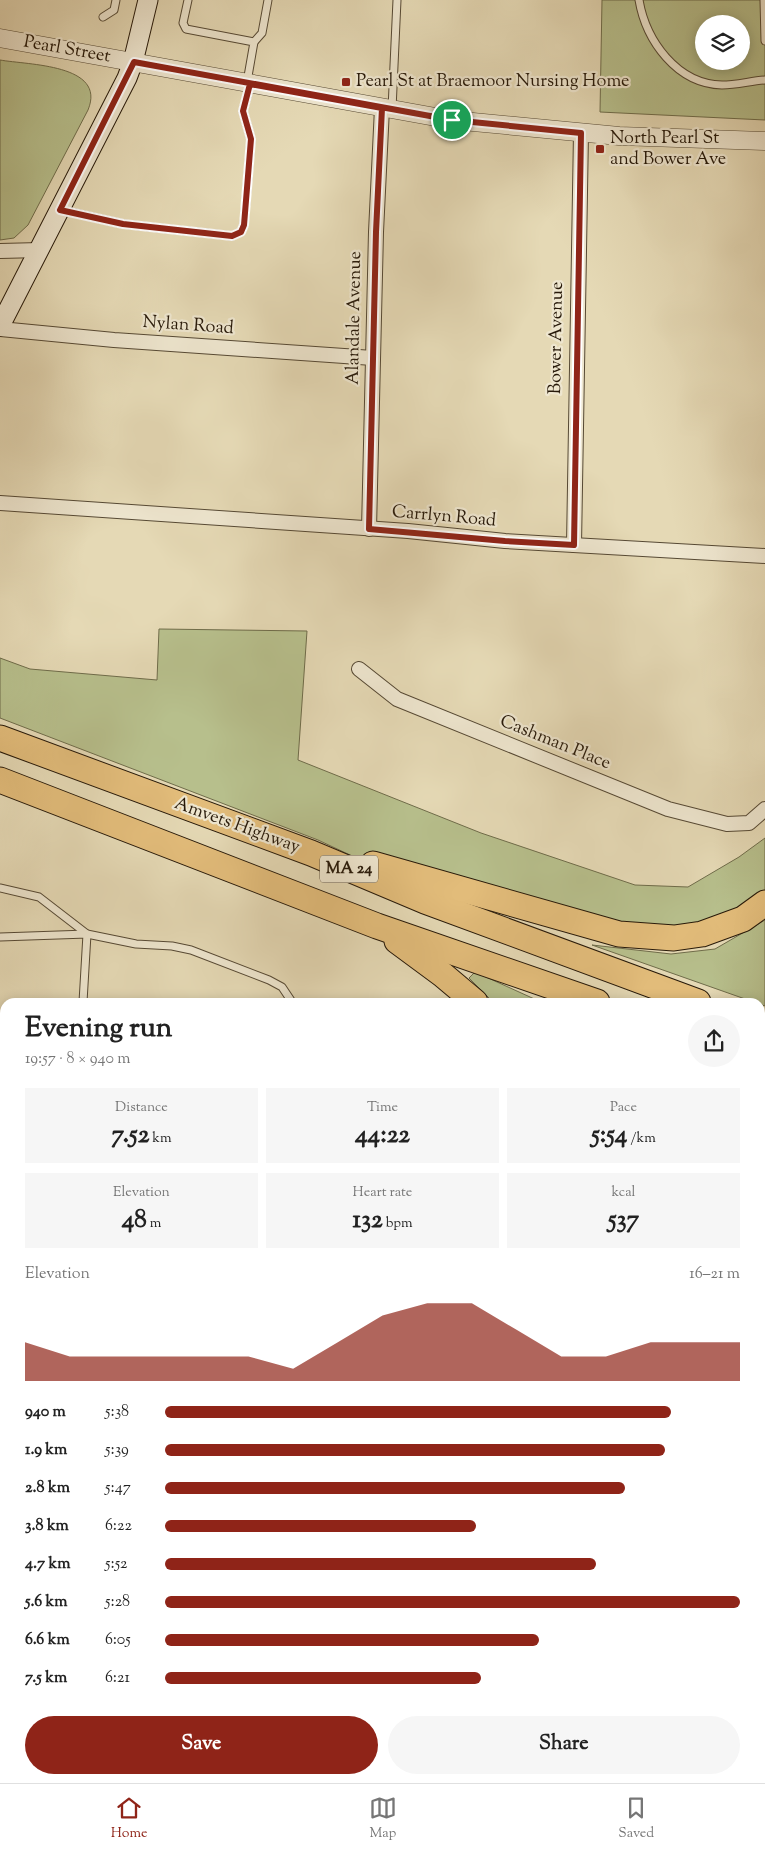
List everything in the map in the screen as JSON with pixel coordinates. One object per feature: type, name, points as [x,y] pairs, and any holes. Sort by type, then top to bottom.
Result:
[{"type":"highway","name":"Amvets Highway","points":[[0,738],[311,854],[425,901],[687,998]]},
{"type":"highway","name":"MA 24","points":[[0,780],[377,926],[585,998]]},
{"type":"highway","points":[[311,854],[365,862],[619,934],[674,938],[702,934],[743,919],[765,904]]},
{"type":"highway","points":[[377,926],[444,975],[470,998]]},
{"type":"main road","points":[[0,328],[134,62],[148,0]]},
{"type":"street","name":"Pearl Street","points":[[0,38],[452,120],[581,133],[765,141]]},
{"type":"street","name":"Alandale Avenue","points":[[369,529],[374,358],[387,108]]},
{"type":"street","name":"Bower Avenue","points":[[574,545],[581,133]]},
{"type":"street","points":[[0,251],[40,250]]},
{"type":"street","name":"Nylan Road","points":[[0,328],[114,340],[374,358]]},
{"type":"street","name":"Carrlyn Road","points":[[0,503],[369,529],[505,541],[765,556]]},
{"type":"street","name":"Cashman Place","points":[[359,669],[397,698],[668,809],[727,824],[748,823],[765,809]]},
{"type":"lane","points":[[103,17],[114,10],[116,0]]},
{"type":"lane","points":[[188,0],[183,23],[186,30],[254,42]]},
{"type":"lane","points":[[60,210],[123,224],[232,236],[241,232],[244,225],[251,139],[243,111],[254,42],[262,33],[268,0]]},
{"type":"lane","points":[[387,108],[397,0]]},
{"type":"lane","points":[[639,0],[642,19],[662,53],[676,67],[692,78],[722,85],[765,80]]},
{"type":"lane","points":[[764,0],[765,41]]},
{"type":"lane","points":[[0,888],[40,897],[87,934]]},
{"type":"lane","points":[[83,998],[87,934]]},
{"type":"lane","points":[[0,937],[87,934],[136,944],[172,946],[191,950],[269,980],[282,987],[289,998]]},
{"type":"green space","points":[[602,0],[765,0],[765,120],[600,112]]},
{"type":"green space","points":[[0,60],[45,66],[76,75],[86,83],[91,95],[88,110],[28,225],[14,238],[0,240]]},
{"type":"green space","points":[[159,629],[307,631],[298,760],[481,833],[635,885],[688,887],[739,857],[765,838],[765,903],[674,938],[365,862],[318,840],[0,718],[0,658],[30,669],[157,680]]},
{"type":"green space","points":[[765,920],[765,998],[742,998],[592,945],[671,954],[715,949]]},
{"type":"green space","points":[[475,972],[532,998],[489,998],[469,978]]},
{"type":"place","name":"Pearl St at Braemoor Nursing Home","points":[[346,82]]},
{"type":"place","name":"North Pearl St and Bower Ave","points":[[600,149]]},
{"type":"route","points":[[134,62],[452,120],[581,133],[579,156],[574,545],[369,529],[376,232],[382,108],[250,84],[243,111],[251,139],[244,225],[241,232],[232,236],[123,224],[60,210],[134,62]]}]
